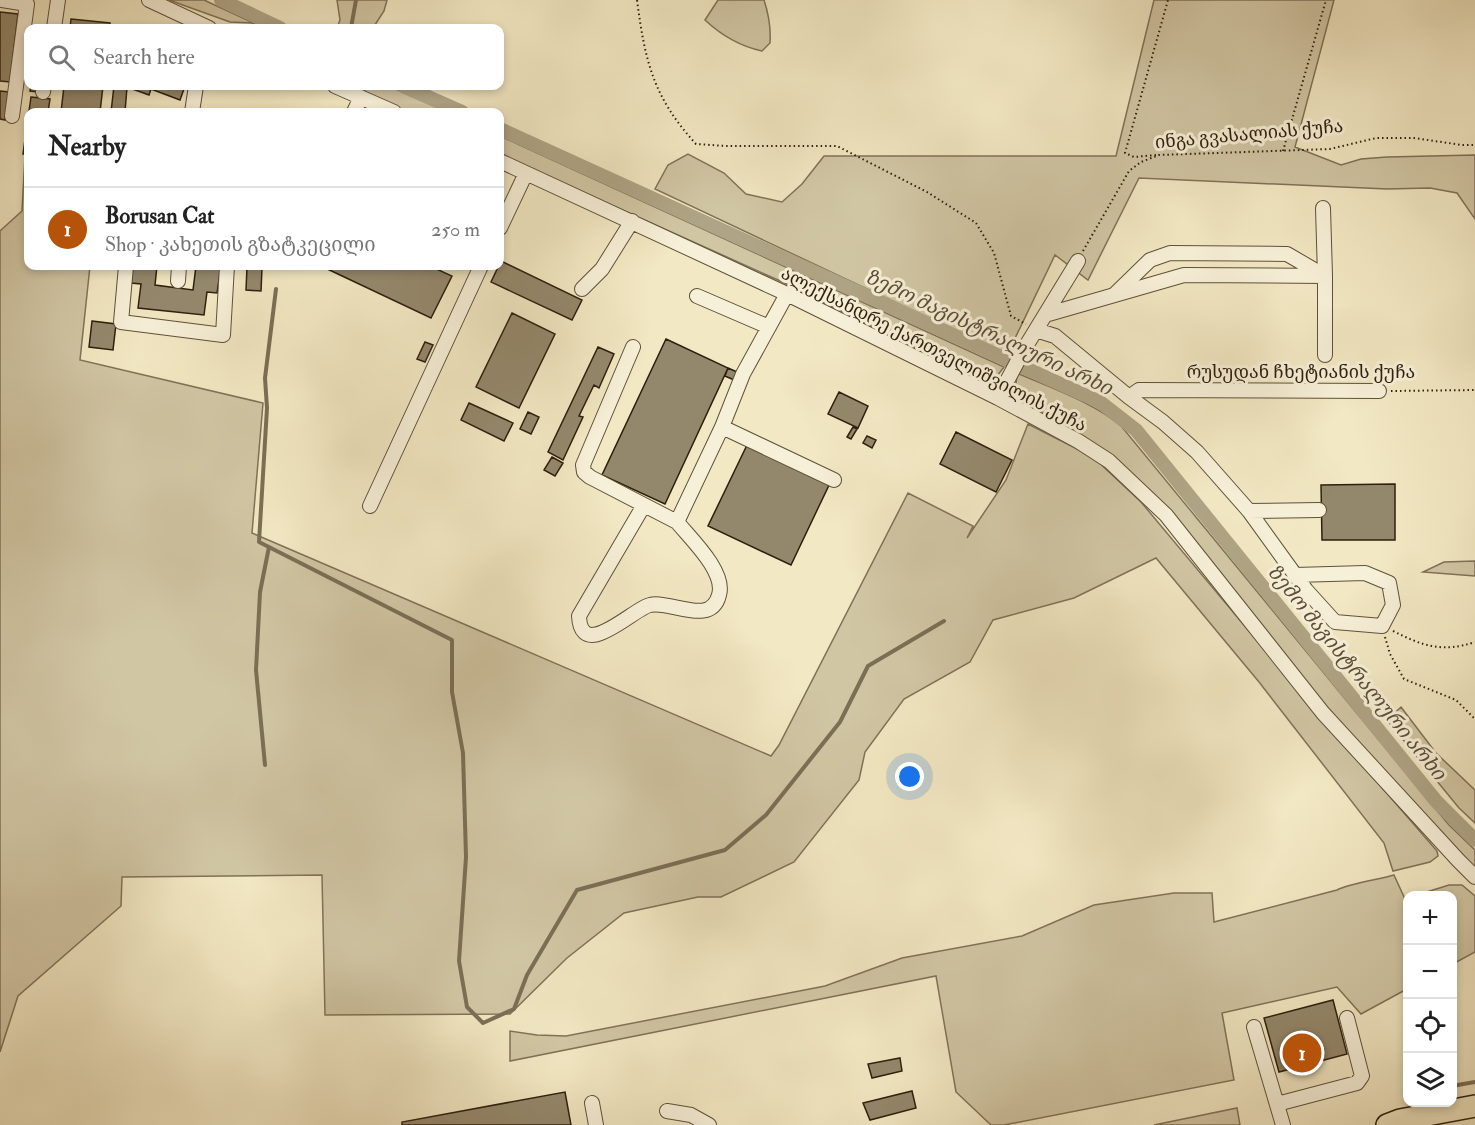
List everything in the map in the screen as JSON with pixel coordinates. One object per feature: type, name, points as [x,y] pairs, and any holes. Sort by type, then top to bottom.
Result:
[{"type":"highway","points":[[1394,1123],[1475,1106]]},
{"type":"street","points":[[2,0],[27,4],[24,24]]},
{"type":"street","points":[[55,24],[58,0]]},
{"type":"street","points":[[149,0],[200,24]]},
{"type":"street","points":[[12,116],[24,26]]},
{"type":"street","points":[[193,108],[195,90]]},
{"type":"street","points":[[344,90],[384,108]]},
{"type":"street","points":[[356,108],[361,97]]},
{"type":"street","name":"ალექსანდრე ქართველიშვილის ქუჩა","points":[[504,163],[787,294],[998,398],[1078,441],[1109,461],[1166,515],[1323,713],[1475,877]]},
{"type":"street","points":[[504,220],[526,173]]},
{"type":"street","points":[[1323,208],[1325,356]]},
{"type":"street","points":[[582,289],[602,269],[632,221]]},
{"type":"street","points":[[1114,295],[1150,260],[1170,253],[1287,254],[1325,276]]},
{"type":"street","points":[[998,398],[1023,351],[1078,261]]},
{"type":"street","points":[[126,270],[121,322],[223,335],[227,270]]},
{"type":"street","points":[[178,281],[179,270]]},
{"type":"street","points":[[370,506],[479,270]]},
{"type":"street","points":[[1045,315],[1184,275],[1325,276]]},
{"type":"street","points":[[677,522],[722,426],[742,374],[787,294]]},
{"type":"street","points":[[698,296],[768,327]]},
{"type":"street","points":[[1036,330],[1055,336],[1184,439],[1249,511],[1294,575],[1335,622],[1382,626],[1393,605],[1389,583],[1365,573],[1294,575]]},
{"type":"street","points":[[633,347],[583,465],[584,472],[677,522],[716,570],[721,584],[719,596],[712,607],[699,612],[653,604],[645,606],[608,631],[599,635],[590,634],[584,631],[579,624],[579,616],[644,505]]},
{"type":"street","name":"რუსუდან ჩხეტიანის ქუჩა","points":[[1129,397],[1138,390],[1379,391]]},
{"type":"street","points":[[722,426],[834,480]]},
{"type":"street","points":[[1249,511],[1319,510]]},
{"type":"street","points":[[1277,1104],[1357,1083],[1362,1076],[1347,1018]]},
{"type":"street","points":[[1254,1027],[1283,1125]]},
{"type":"street","points":[[592,1103],[596,1125]]},
{"type":"street","points":[[667,1111],[691,1115],[709,1125]]},
{"type":"street","points":[[1379,1125],[1394,1123]]},
{"type":"path","points":[[637,0],[653,80],[666,107],[696,144],[837,146],[927,192],[976,223],[994,253],[1011,316],[1036,330]]},
{"type":"path","points":[[1158,155],[1134,157],[1125,153],[1168,0]]},
{"type":"path","points":[[1283,151],[1326,0]]},
{"type":"path","name":"ინგა გვასალიას ქუჩა","points":[[1078,261],[1129,171],[1141,162],[1158,155],[1330,149],[1376,138],[1414,138],[1475,145]]},
{"type":"path","name":"რუსუდან ჩხეტიანის ქუჩა","points":[[1379,391],[1475,390]]},
{"type":"path","points":[[1382,626],[1422,645],[1457,648],[1475,642]]},
{"type":"path","points":[[1382,626],[1390,654],[1404,679],[1456,700],[1475,719]]},
{"type":"shaded area","points":[[169,0],[204,0],[255,24],[230,22]]},
{"type":"shaded area","points":[[337,0],[387,0],[384,11],[376,24],[338,24]]},
{"type":"shaded area","points":[[718,0],[764,0],[769,21],[770,43],[762,51],[754,49],[731,40],[711,26],[705,20]]},
{"type":"shaded area","points":[[1154,0],[1334,0],[1295,147],[1341,165],[1361,159],[1387,157],[1475,155],[1475,219],[1457,193],[1430,188],[1387,189],[1139,178],[1088,280],[1055,255],[1007,355],[655,189],[668,165],[688,154],[724,173],[746,194],[782,202],[802,184],[824,156],[1116,156]]},
{"type":"shaded area","points":[[360,90],[398,90],[439,108],[399,108]]},
{"type":"shaded area","points":[[504,138],[1004,367],[994,380],[985,382],[778,280],[504,157]]},
{"type":"shaded area","points":[[24,174],[24,270],[90,270],[80,360],[263,403],[252,533],[771,756],[779,745],[908,493],[973,526],[967,538],[1006,480],[1028,424],[1093,457],[1141,502],[1325,722],[1437,851],[1438,856],[1430,862],[1393,871],[1384,843],[1259,682],[1156,558],[1074,598],[993,620],[970,662],[904,699],[865,752],[859,780],[794,862],[721,897],[698,897],[624,913],[567,958],[510,1014],[325,1015],[322,875],[122,877],[121,906],[18,996],[0,1052],[0,231],[22,211]]},
{"type":"shaded area","points":[[1017,373],[1086,403],[1122,427],[1449,825],[1475,850],[1475,871],[1322,702],[1192,541],[1091,442],[1015,395]]},
{"type":"shaded area","points":[[1475,561],[1475,576],[1423,572],[1444,562]]},
{"type":"shaded area","points":[[1401,707],[1436,753],[1475,790],[1475,823],[1459,808],[1387,720]]},
{"type":"shaded area","points":[[1394,875],[1403,895],[1403,991],[1361,1014],[1337,987],[1222,1013],[1234,1080],[1004,1125],[991,1125],[956,1092],[936,976],[510,1061],[510,1031],[566,1036],[825,986],[902,958],[1022,936],[1094,905],[1174,893],[1212,893],[1214,922]]},
{"type":"shaded area","points":[[1449,885],[1462,885],[1475,896],[1475,952],[1457,962],[1457,891],[1430,891]]},
{"type":"shaded area","points":[[1237,1108],[1240,1125],[1154,1125]]},
{"type":"building","points":[[0,12],[18,14],[10,82],[0,81]]},
{"type":"building","points":[[71,19],[110,23],[110,24],[70,24]]},
{"type":"building","points":[[64,90],[103,90],[100,108],[61,108]]},
{"type":"building","points":[[114,90],[127,90],[125,108],[111,108]]},
{"type":"building","points":[[135,90],[151,90],[149,95]]},
{"type":"building","points":[[154,90],[184,90],[180,100]]},
{"type":"building","points":[[0,91],[9,92],[5,120],[0,119]]},
{"type":"building","points":[[31,97],[50,99],[49,108],[30,108]]},
{"type":"building","points":[[504,262],[582,300],[572,320],[491,282],[497,270],[504,270]]},
{"type":"building","points":[[133,270],[157,270],[155,285],[193,290],[196,270],[220,270],[217,293],[207,292],[204,315],[138,308],[141,284],[131,283]]},
{"type":"building","points":[[247,270],[262,270],[261,291],[246,290]]},
{"type":"building","points":[[329,270],[439,270],[452,276],[431,318]]},
{"type":"building","points":[[512,313],[555,334],[519,408],[476,387]]},
{"type":"building","points":[[92,321],[116,324],[113,350],[89,347]]},
{"type":"building","points":[[666,339],[728,368],[665,504],[602,475]]},
{"type":"building","points":[[425,342],[433,345],[425,362],[417,359]]},
{"type":"building","points":[[598,347],[614,354],[599,388],[594,385],[579,416],[583,417],[563,460],[548,452]]},
{"type":"building","points":[[728,368],[737,372],[734,380],[725,376]]},
{"type":"building","points":[[839,392],[868,406],[858,428],[828,414]]},
{"type":"building","points":[[469,403],[513,423],[504,441],[461,420]]},
{"type":"building","points":[[528,412],[539,417],[531,434],[520,429]]},
{"type":"building","points":[[853,427],[857,429],[851,439],[847,437]]},
{"type":"building","points":[[956,432],[1012,460],[996,492],[940,464]]},
{"type":"building","points":[[867,436],[876,440],[872,448],[863,443]]},
{"type":"building","points":[[748,443],[830,483],[791,565],[708,526]]},
{"type":"building","points":[[552,457],[563,463],[555,476],[544,470]]},
{"type":"building","points":[[1395,484],[1395,540],[1322,540],[1321,485]]},
{"type":"building","points":[[1333,1000],[1347,1054],[1279,1072],[1264,1018]]},
{"type":"building","points":[[900,1058],[902,1071],[872,1078],[868,1064]]},
{"type":"building","points":[[912,1091],[916,1108],[870,1120],[863,1103]]},
{"type":"building","points":[[565,1092],[571,1125],[402,1125],[402,1122]]},
{"type":"waterway","name":"ზემო მაგისტრალური არხი","points":[[221,0],[272,24]]},
{"type":"waterway","points":[[352,24],[356,0]]},
{"type":"waterway","name":"ზემო მაგისტრალური არხი","points":[[412,90],[453,108]]},
{"type":"waterway","name":"ზემო მაგისტრალური არხი","points":[[504,131],[1100,402],[1136,430],[1436,801],[1475,840]]},
{"type":"waterway","points":[[276,289],[265,378],[267,408],[259,542],[452,640],[452,692],[463,753],[466,857],[459,961],[467,1007],[483,1023],[514,1009],[527,975],[577,890],[725,850],[766,815],[840,722],[868,666],[944,621]]},
{"type":"waterway","points":[[265,765],[256,670],[260,592],[269,547]]},
{"type":"waterway","points":[[1457,1085],[1475,1082]]},
{"type":"place","name":"Borusan Cat","points":[[1302,1053]]}]
